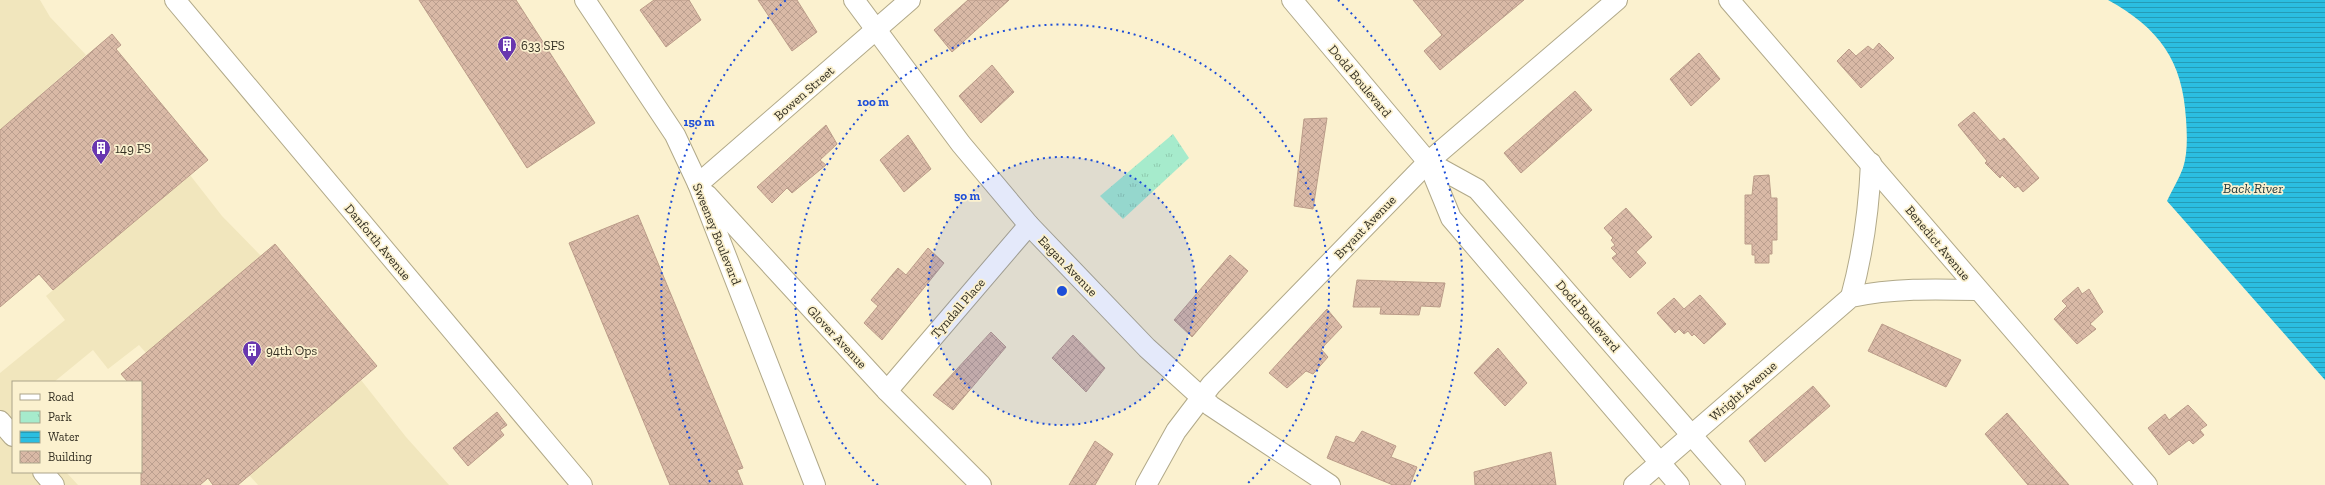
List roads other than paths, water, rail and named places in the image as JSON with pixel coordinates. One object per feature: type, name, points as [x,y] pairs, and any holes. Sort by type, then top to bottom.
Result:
[{"type":"street","name":"Danforth Avenue","points":[[174,0],[582,485]]},
{"type":"street","name":"Sweeney Boulevard","points":[[585,0],[671,126],[698,184],[815,485]]},
{"type":"street","name":"Eagan Avenue","points":[[854,0],[874,30],[961,144],[1029,225],[1148,348],[1201,395],[1211,406],[1330,485]]},
{"type":"street","name":"Bowen Street","points":[[698,184],[910,0]]},
{"type":"street","name":"Dodd Boulevard","points":[[1292,0],[1428,162],[1451,218],[1678,485]]},
{"type":"street","name":"Bryant Avenue","points":[[1146,485],[1176,431],[1201,395],[1428,162],[1617,0]]},
{"type":"street","name":"Benedict Avenue","points":[[1729,0],[1871,163],[1977,290],[2147,485]]},
{"type":"street","name":"Dodd Boulevard","points":[[1428,162],[1477,189],[1735,485]]},
{"type":"street","points":[[1851,297],[1862,257],[1870,199],[1871,163]]},
{"type":"street","name":"Glover Avenue","points":[[698,184],[887,391],[981,485]]},
{"type":"street","name":"Tyndall Place","points":[[887,391],[1029,225]]},
{"type":"street","name":"Wright Avenue","points":[[1634,485],[1851,297],[1879,291],[1922,288],[1977,290]]},
{"type":"street","points":[[0,421],[12,435]]},
{"type":"street","points":[[44,473],[54,485]]},
{"type":"water","name":"Back River","points":[[2108,0],[2325,0],[2325,380],[2167,201],[2180,176],[2185,162],[2187,137],[2186,119],[2184,98],[2180,80],[2165,48],[2154,35],[2141,22]]},
{"type":"place","name":"633 SFS","points":[[507,62]]},
{"type":"place","name":"149 FS","points":[[101,165]]},
{"type":"place","name":"94th Ops","points":[[252,367]]}]
